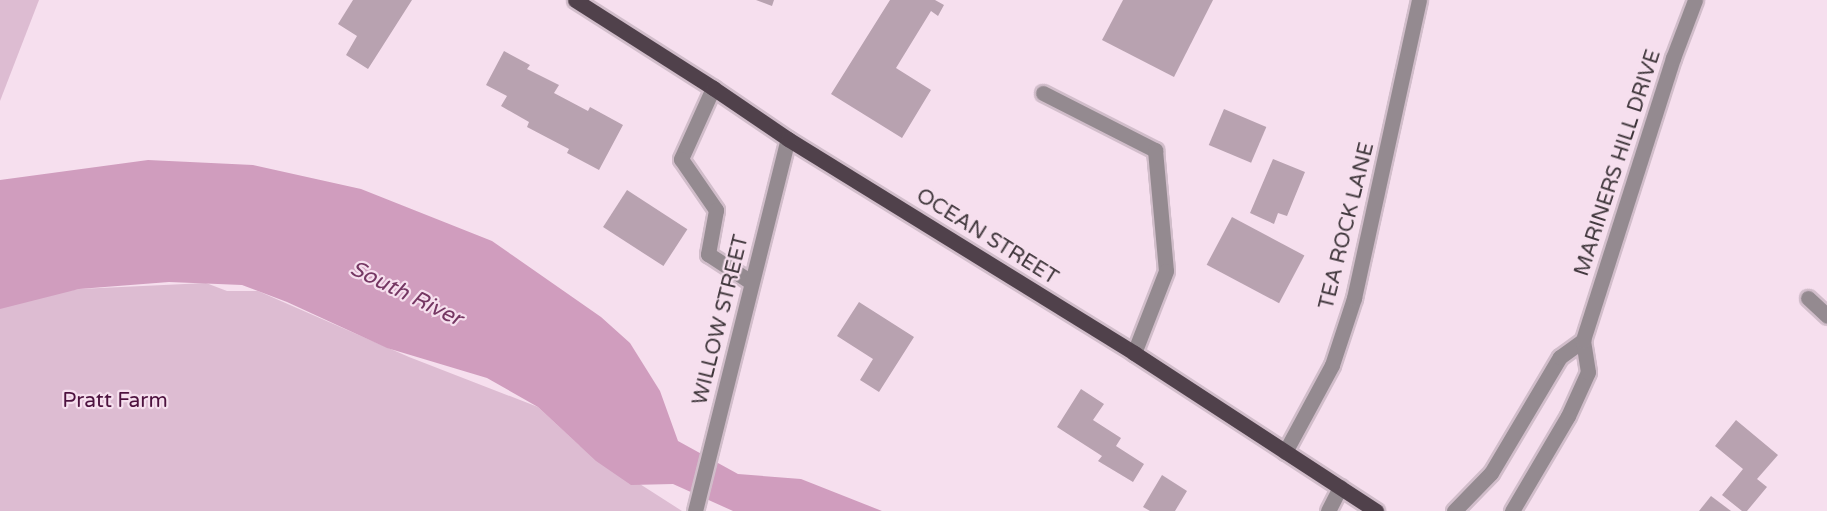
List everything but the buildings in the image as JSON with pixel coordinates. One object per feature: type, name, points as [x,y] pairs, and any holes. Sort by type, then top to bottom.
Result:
[{"type":"main road","name":"OCEAN STREET","points":[[575,0],[788,139],[1134,353],[1376,511]]},
{"type":"street","name":"TEA ROCK LANE","points":[[1285,452],[1332,366],[1354,298],[1419,0]]},
{"type":"street","name":"MARINERS HILL DRIVE","points":[[1512,511],[1568,416],[1588,372],[1583,340],[1673,58],[1695,0]]},
{"type":"street","points":[[713,88],[681,159],[716,210],[708,254],[751,282]]},
{"type":"street","points":[[1043,93],[1155,150],[1166,271],[1134,353]]},
{"type":"street","name":"WILLOW STREET","points":[[695,511],[788,139]]},
{"type":"street","points":[[1808,298],[1827,316]]},
{"type":"street","points":[[1454,511],[1491,473],[1560,357],[1583,340]]},
{"type":"street","points":[[1328,511],[1340,487]]},
{"type":"green space","points":[[0,0],[39,0],[0,101]]},
{"type":"green space","name":"Pratt Farm","points":[[206,283],[227,291],[258,291],[409,357],[538,407],[579,445],[682,511],[0,511],[0,303],[79,289]]},
{"type":"water","name":"South River","points":[[148,160],[253,165],[361,189],[492,241],[601,317],[630,343],[660,391],[678,441],[738,474],[801,479],[882,511],[733,511],[673,484],[631,485],[596,461],[538,407],[487,378],[387,348],[287,302],[242,285],[169,282],[79,289],[0,309],[0,180]]}]
